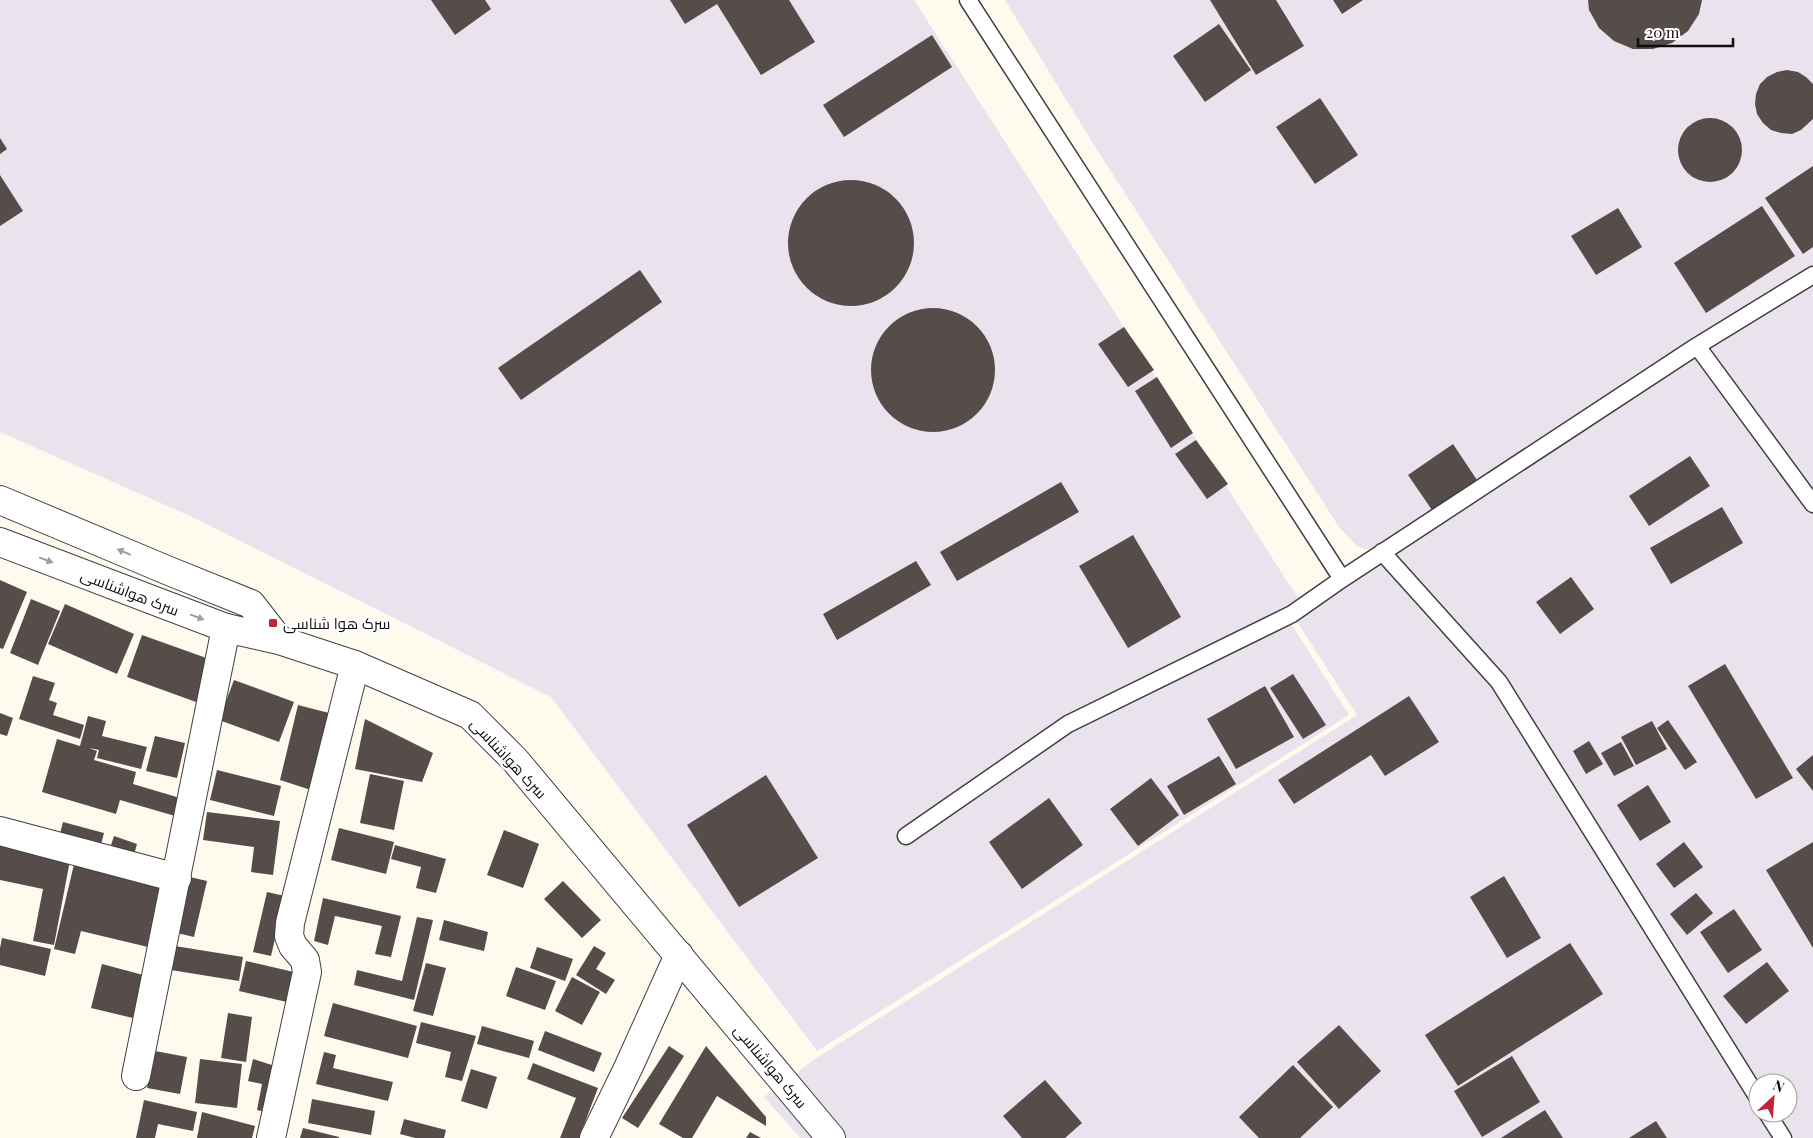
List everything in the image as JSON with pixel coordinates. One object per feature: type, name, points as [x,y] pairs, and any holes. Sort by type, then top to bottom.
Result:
[{"type":"street","points":[[0,500],[168,571],[252,604],[279,640]]},
{"type":"street","name":"سرک هواشناسی","points":[[0,542],[226,628],[279,640],[354,665],[470,716],[515,760],[831,1138]]},
{"type":"street","points":[[136,1076],[226,628]]},
{"type":"street","points":[[271,1138],[307,972],[305,960],[293,946],[289,936],[290,922],[354,665]]},
{"type":"street","points":[[0,831],[177,878]]},
{"type":"street","points":[[594,1138],[679,955]]},
{"type":"lane","points":[[968,0],[1342,579]]},
{"type":"lane","points":[[906,836],[1068,724],[1292,614],[1382,552],[1697,346],[1813,275]]},
{"type":"lane","points":[[1697,346],[1813,504]]},
{"type":"lane","points":[[1382,552],[1499,682],[1748,1082]]},
{"type":"lane","points":[[1773,1123],[1783,1138]]},
{"type":"shaded area","points":[[0,0],[914,0],[1298,598],[1283,611],[1349,715],[817,1051],[551,697],[199,520],[0,432]]},
{"type":"shaded area","points":[[1005,0],[1813,0],[1813,1138],[800,1138],[764,1097],[815,1059],[1357,715],[1292,614],[1381,552],[1358,547],[1339,527],[1094,145]]},
{"type":"building","points":[[431,0],[485,0],[491,9],[455,35]]},
{"type":"building","points":[[670,0],[789,0],[815,42],[761,75],[717,4],[685,24]]},
{"type":"building","points":[[1210,0],[1276,0],[1304,46],[1256,75]]},
{"type":"building","points":[[1333,0],[1363,0],[1342,14]]},
{"type":"building","points":[[1588,0],[1702,0],[1699,14],[1688,31],[1672,43],[1653,49],[1633,49],[1614,41],[1599,28],[1589,10]]},
{"type":"building","points":[[1219,24],[1251,70],[1205,102],[1173,56]]},
{"type":"building","points":[[932,35],[952,67],[844,137],[823,105]]},
{"type":"building","points":[[1787,70],[1798,72],[1813,84],[1813,119],[1801,130],[1792,134],[1771,130],[1757,114],[1755,104],[1760,84],[1767,77]]},
{"type":"building","points":[[1320,98],[1358,155],[1315,184],[1276,127]]},
{"type":"building","points":[[1710,118],[1728,124],[1736,132],[1742,150],[1736,168],[1728,176],[1710,182],[1692,176],[1684,168],[1678,150],[1684,132],[1692,124]]},
{"type":"building","points":[[0,138],[7,149],[0,154]]},
{"type":"building","points":[[1813,166],[1813,247],[1803,254],[1765,198]]},
{"type":"building","points":[[0,175],[23,211],[0,226]]},
{"type":"building","points":[[851,180],[875,185],[895,199],[909,219],[914,243],[909,267],[895,287],[875,301],[851,306],[827,301],[807,287],[793,267],[788,243],[793,219],[807,199],[827,185]]},
{"type":"building","points":[[1762,206],[1795,256],[1706,313],[1674,263]]},
{"type":"building","points":[[1618,208],[1642,247],[1596,275],[1571,236]]},
{"type":"building","points":[[640,270],[662,302],[521,400],[498,368]]},
{"type":"building","points":[[933,308],[957,312],[977,326],[991,346],[995,370],[991,394],[977,414],[957,428],[933,432],[909,428],[889,414],[875,394],[871,370],[875,346],[889,326],[909,312]]},
{"type":"building","points":[[1124,327],[1154,370],[1128,387],[1098,344]]},
{"type":"building","points":[[1157,377],[1193,433],[1171,448],[1135,391]]},
{"type":"building","points":[[1196,440],[1228,484],[1207,499],[1175,454]]},
{"type":"building","points":[[1453,444],[1479,483],[1434,513],[1408,475]]},
{"type":"building","points":[[1690,456],[1710,486],[1649,526],[1629,496]]},
{"type":"building","points":[[1061,482],[1079,512],[957,581],[940,552]]},
{"type":"building","points":[[1722,507],[1743,543],[1671,584],[1650,548]]},
{"type":"building","points":[[1133,535],[1181,617],[1128,648],[1079,566]]},
{"type":"building","points":[[916,561],[931,585],[837,640],[823,614]]},
{"type":"building","points":[[1571,577],[1594,609],[1560,634],[1536,602]]},
{"type":"building","points":[[0,580],[27,592],[3,649],[0,648]]},
{"type":"building","points":[[31,599],[60,611],[38,665],[10,653]]},
{"type":"building","points":[[65,604],[134,634],[117,674],[48,644]]},
{"type":"building","points":[[142,635],[212,660],[196,702],[127,677]]},
{"type":"building","points":[[1725,664],[1793,778],[1756,799],[1688,686]]},
{"type":"building","points":[[1293,674],[1326,725],[1303,739],[1270,688]]},
{"type":"building","points":[[33,676],[55,683],[49,700],[57,703],[53,715],[84,725],[80,739],[19,719]]},
{"type":"building","points":[[234,680],[294,702],[279,742],[219,720]]},
{"type":"building","points":[[1265,686],[1294,737],[1236,769],[1207,719]]},
{"type":"building","points":[[1409,696],[1439,742],[1385,776],[1371,755],[1294,804],[1278,780]]},
{"type":"building","points":[[298,705],[329,713],[314,791],[280,780]]},
{"type":"building","points":[[0,713],[13,718],[7,736],[0,734]]},
{"type":"building","points":[[88,716],[106,721],[102,736],[147,747],[141,769],[97,758],[99,750],[89,748],[97,751],[94,760],[136,772],[133,784],[180,798],[175,816],[120,800],[116,814],[42,792],[57,739],[80,746]]},
{"type":"building","points":[[365,719],[433,753],[422,782],[355,769]]},
{"type":"building","points":[[1668,720],[1697,762],[1685,770],[1657,728]]},
{"type":"building","points":[[1652,721],[1667,749],[1636,765],[1621,737]]},
{"type":"building","points":[[155,736],[185,743],[177,778],[146,771]]},
{"type":"building","points":[[1589,741],[1603,764],[1586,774],[1573,751]]},
{"type":"building","points":[[1621,742],[1634,766],[1614,776],[1601,753]]},
{"type":"building","points":[[1813,755],[1813,791],[1796,769]]},
{"type":"building","points":[[1219,756],[1236,784],[1184,815],[1167,786]]},
{"type":"building","points":[[217,770],[281,786],[274,816],[210,800]]},
{"type":"building","points":[[370,774],[404,781],[394,830],[360,823]]},
{"type":"building","points":[[766,775],[818,858],[739,907],[687,825]]},
{"type":"building","points":[[1151,778],[1179,815],[1138,846],[1110,809]]},
{"type":"building","points":[[1648,785],[1671,822],[1640,841],[1617,805]]},
{"type":"building","points":[[1049,798],[1083,845],[1022,889],[989,842]]},
{"type":"building","points":[[207,812],[280,821],[273,875],[251,872],[254,847],[203,840]]},
{"type":"building","points":[[63,822],[104,833],[99,852],[58,841]]},
{"type":"building","points":[[339,828],[394,842],[386,874],[331,860]]},
{"type":"building","points":[[504,830],[539,844],[523,888],[487,875]]},
{"type":"building","points":[[114,836],[137,844],[132,862],[108,854]]},
{"type":"building","points":[[0,841],[71,855],[54,945],[33,941],[43,889],[0,880]]},
{"type":"building","points":[[1684,842],[1703,867],[1674,888],[1656,864]]},
{"type":"building","points":[[1813,842],[1813,948],[1766,870]]},
{"type":"building","points":[[395,845],[446,859],[436,893],[416,888],[421,867],[391,859]]},
{"type":"building","points":[[75,860],[164,881],[148,947],[81,931],[75,954],[54,949]]},
{"type":"building","points":[[186,876],[207,881],[194,937],[173,932]]},
{"type":"building","points":[[1504,876],[1541,938],[1507,958],[1470,897]]},
{"type":"building","points":[[563,881],[601,920],[582,938],[544,899]]},
{"type":"building","points":[[267,892],[285,896],[271,956],[253,952]]},
{"type":"building","points":[[1696,893],[1713,913],[1687,935],[1670,914]]},
{"type":"building","points":[[323,898],[401,916],[391,957],[375,954],[382,926],[335,916],[328,945],[314,941]]},
{"type":"building","points":[[1734,909],[1762,950],[1728,973],[1700,932]]},
{"type":"building","points":[[417,917],[433,920],[414,1000],[354,985],[357,970],[402,981]]},
{"type":"building","points":[[444,920],[488,932],[484,951],[439,940]]},
{"type":"building","points":[[2,938],[51,949],[45,976],[0,965]]},
{"type":"building","points":[[1570,943],[1603,994],[1458,1086],[1425,1035]]},
{"type":"building","points":[[175,946],[243,957],[239,981],[171,970]]},
{"type":"building","points":[[594,946],[606,953],[596,969],[615,980],[606,994],[576,975]]},
{"type":"building","points":[[537,947],[573,959],[565,981],[530,968]]},
{"type":"building","points":[[246,961],[298,973],[288,1029],[281,1027],[287,1002],[239,991]]},
{"type":"building","points":[[1767,962],[1789,991],[1746,1024],[1723,996]]},
{"type":"building","points":[[426,963],[446,968],[433,1016],[413,1011]]},
{"type":"building","points":[[102,964],[147,976],[137,1019],[91,1008]]},
{"type":"building","points":[[516,967],[556,981],[545,1010],[506,996]]},
{"type":"building","points":[[572,977],[600,992],[582,1025],[555,1011]]},
{"type":"building","points":[[333,1003],[417,1026],[408,1058],[324,1036]]},
{"type":"building","points":[[228,1013],[252,1017],[246,1062],[221,1058]]},
{"type":"building","points":[[421,1022],[476,1036],[462,1081],[445,1077],[451,1052],[416,1043]]},
{"type":"building","points":[[1339,1025],[1381,1071],[1339,1109],[1297,1062]]},
{"type":"building","points":[[482,1026],[534,1041],[529,1058],[477,1044]]},
{"type":"building","points":[[545,1031],[602,1053],[594,1072],[538,1050]]},
{"type":"building","points":[[669,1046],[684,1056],[638,1128],[622,1118]]},
{"type":"building","points":[[706,1046],[766,1117],[766,1126],[717,1096],[692,1138],[683,1138],[659,1124]]},
{"type":"building","points":[[155,1051],[187,1057],[180,1094],[147,1088]]},
{"type":"building","points":[[324,1052],[336,1055],[333,1068],[393,1082],[388,1101],[316,1084]]},
{"type":"building","points":[[1512,1056],[1540,1102],[1482,1137],[1454,1091]]},
{"type":"building","points":[[200,1059],[242,1064],[237,1108],[195,1103]]},
{"type":"building","points":[[253,1059],[281,1068],[273,1114],[257,1110],[262,1084],[248,1081]]},
{"type":"building","points":[[533,1063],[598,1088],[579,1138],[560,1138],[576,1098],[527,1079]]},
{"type":"building","points":[[1293,1065],[1333,1107],[1300,1138],[1259,1138],[1239,1117]]},
{"type":"building","points":[[471,1069],[497,1077],[487,1109],[461,1101]]},
{"type":"building","points":[[1045,1080],[1082,1123],[1065,1138],[1022,1138],[1003,1116]]},
{"type":"building","points":[[312,1099],[375,1111],[371,1135],[308,1123]]},
{"type":"building","points":[[144,1100],[197,1112],[193,1131],[158,1124],[155,1138],[136,1138]]},
{"type":"building","points":[[1545,1110],[1563,1138],[1501,1138]]},
{"type":"building","points":[[202,1112],[255,1126],[252,1138],[197,1138]]},
{"type":"building","points":[[404,1119],[446,1130],[444,1138],[415,1138],[400,1134]]},
{"type":"building","points":[[1656,1121],[1667,1138],[1629,1138]]},
{"type":"building","points":[[303,1128],[339,1137],[339,1138],[300,1138]]},
{"type":"building","points":[[750,1132],[761,1138],[746,1138]]},
{"type":"place","name":"سرک هوا شناسی","points":[[273,623]]}]
